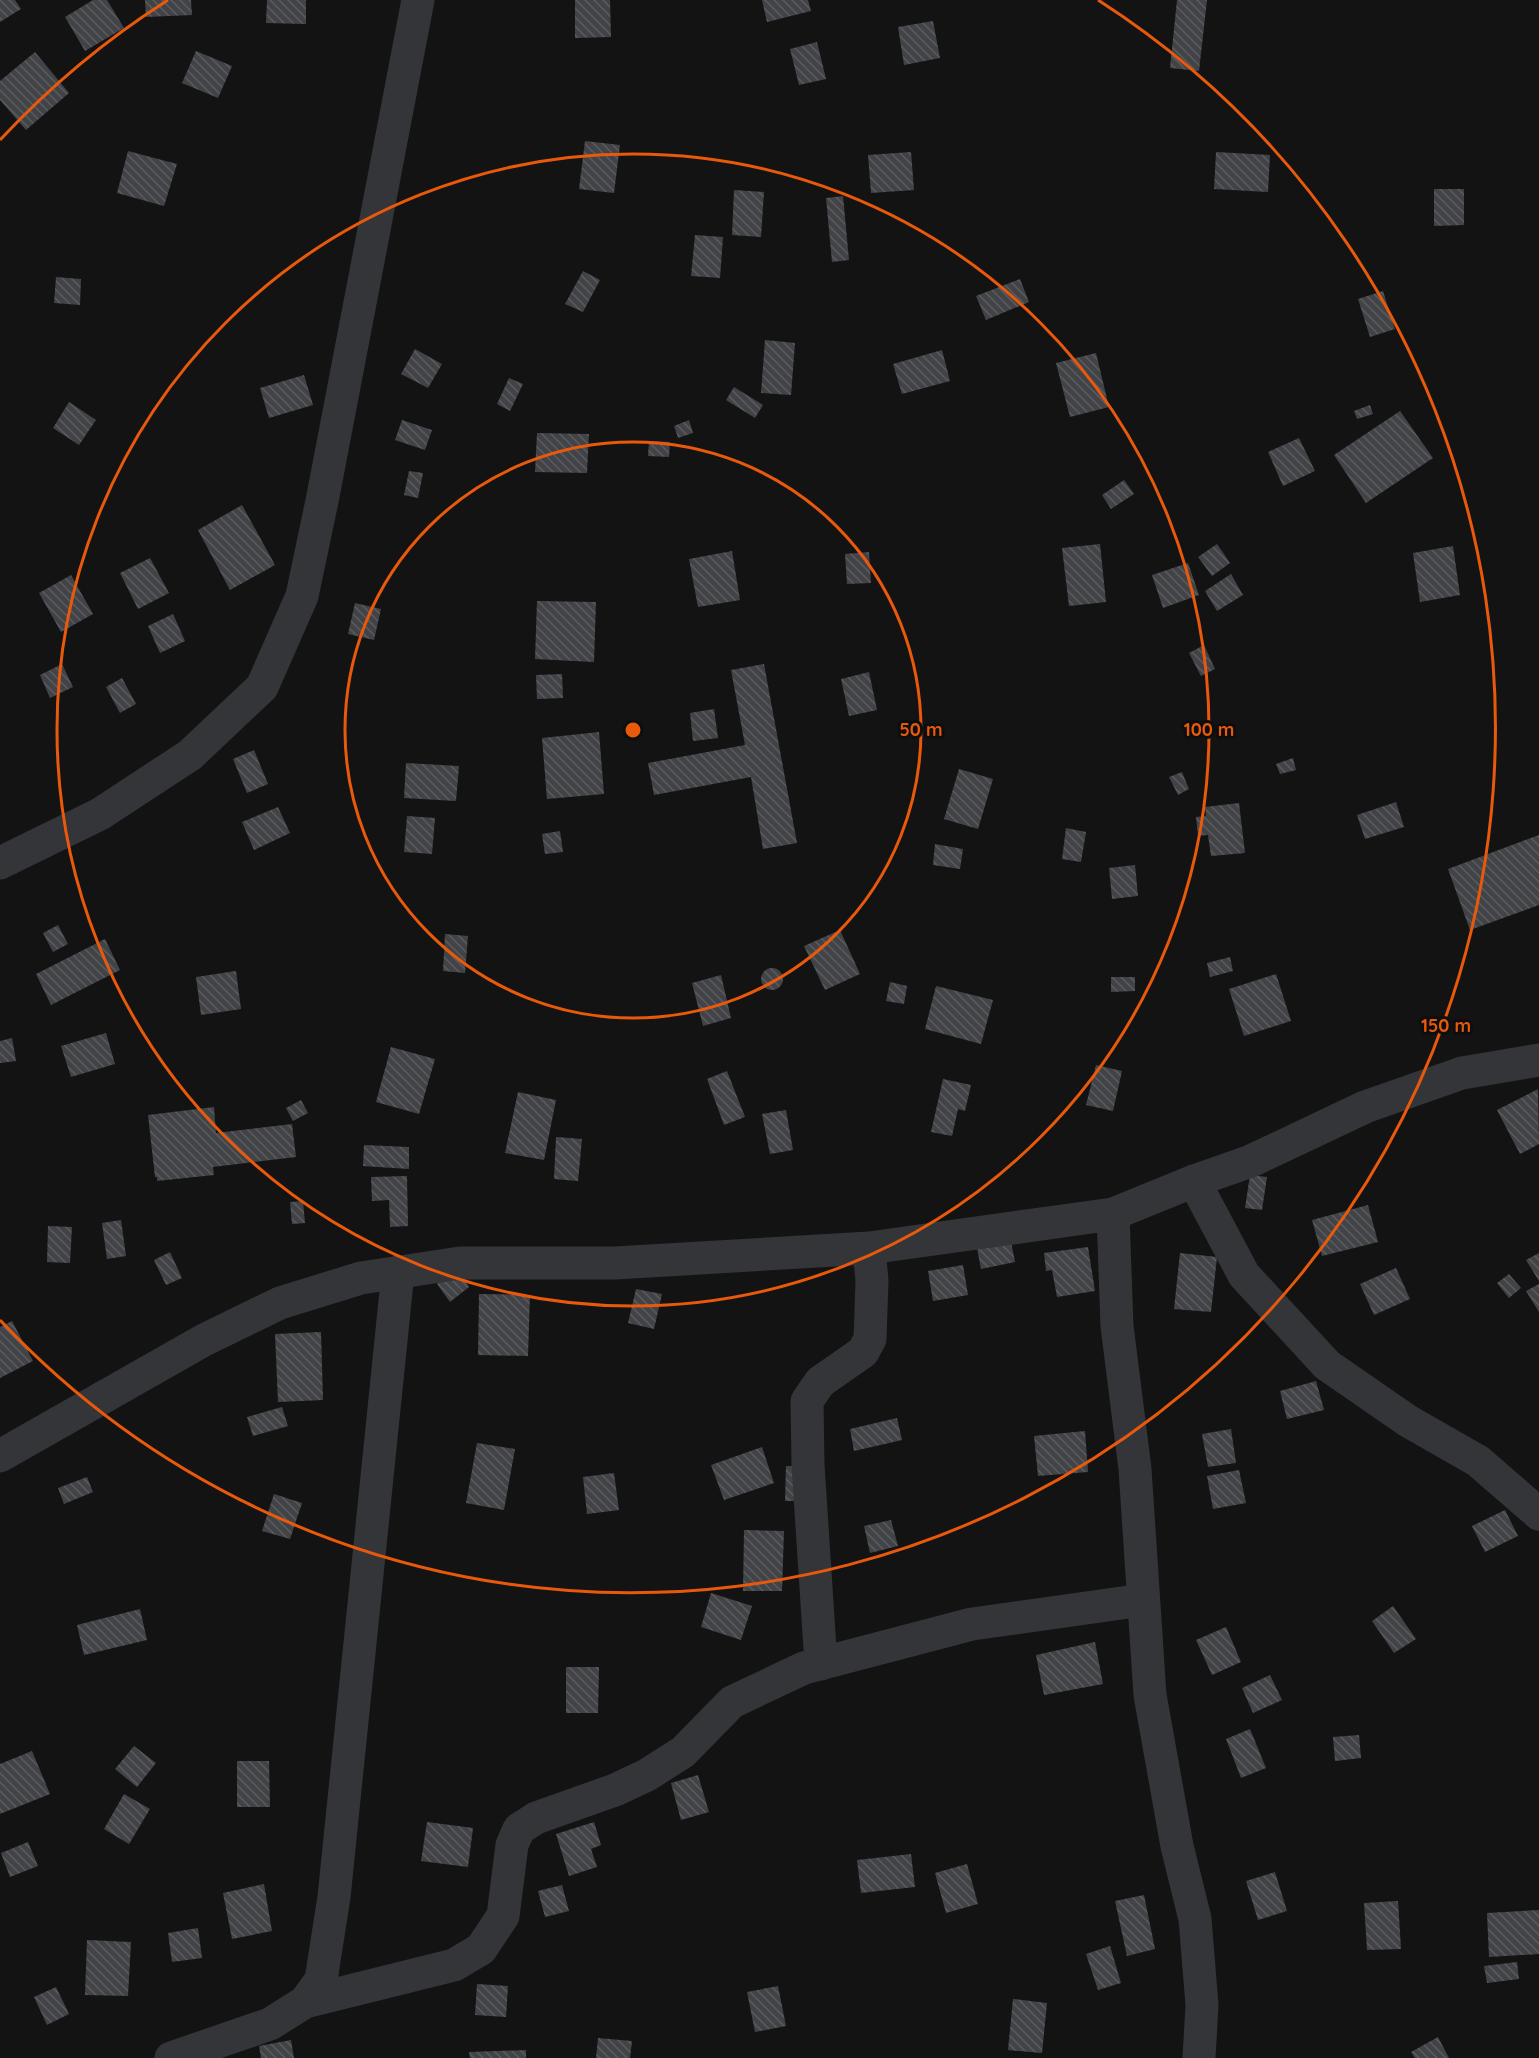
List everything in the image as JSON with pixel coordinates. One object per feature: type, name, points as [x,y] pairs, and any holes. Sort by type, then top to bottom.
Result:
[{"type":"street","points":[[0,863],[100,814],[190,755],[262,687],[302,596],[418,0]]},
{"type":"street","points":[[0,1456],[204,1340],[280,1304],[361,1278],[460,1263],[615,1263],[869,1248],[1113,1214],[1251,1161],[1365,1107],[1462,1073],[1539,1060]]},
{"type":"street","points":[[1194,1181],[1244,1275],[1327,1365],[1408,1421],[1478,1461],[1539,1514]]},
{"type":"street","points":[[1113,1214],[1117,1326],[1135,1469],[1150,1695],[1177,1846],[1195,1919],[1202,2005],[1199,2058]]},
{"type":"street","points":[[821,1664],[808,1465],[807,1401],[820,1382],[863,1352],[870,1339],[872,1281],[869,1248]]},
{"type":"street","points":[[305,2002],[321,1980],[334,1897],[398,1272]]},
{"type":"street","points":[[171,2058],[270,2024],[305,2002],[454,1965],[481,1949],[503,1916],[512,1845],[519,1829],[536,1818],[615,1790],[647,1775],[683,1752],[732,1702],[804,1668],[972,1624],[1143,1600]]},
{"type":"building","points":[[0,0],[15,0],[21,9],[0,22]]},
{"type":"building","points":[[93,0],[107,0],[124,28],[85,51],[65,17]]},
{"type":"building","points":[[145,0],[191,0],[192,15],[146,17]]},
{"type":"building","points":[[267,0],[306,0],[306,24],[266,23]]},
{"type":"building","points":[[575,0],[610,0],[611,37],[575,38]]},
{"type":"building","points":[[762,0],[808,0],[811,11],[767,22]]},
{"type":"building","points":[[1177,0],[1207,0],[1199,71],[1170,68]]},
{"type":"building","points":[[933,21],[940,58],[904,65],[898,27]]},
{"type":"building","points":[[817,42],[826,79],[799,85],[790,49]]},
{"type":"building","points":[[196,51],[232,66],[218,98],[182,83]]},
{"type":"building","points":[[35,52],[69,93],[26,130],[0,100],[0,81]]},
{"type":"building","points":[[585,141],[620,145],[614,193],[579,189]]},
{"type":"building","points":[[128,151],[177,164],[164,206],[117,193]]},
{"type":"building","points":[[911,152],[914,190],[871,193],[868,155]]},
{"type":"building","points":[[1216,152],[1270,155],[1268,192],[1214,189]]},
{"type":"building","points":[[1434,189],[1464,189],[1464,225],[1434,226]]},
{"type":"building","points":[[734,190],[764,192],[761,237],[732,235]]},
{"type":"building","points":[[843,196],[849,260],[832,262],[826,198]]},
{"type":"building","points":[[695,235],[723,237],[720,278],[691,276]]},
{"type":"building","points":[[583,271],[600,280],[583,312],[565,304]]},
{"type":"building","points":[[56,277],[81,279],[80,305],[54,303]]},
{"type":"building","points":[[1020,279],[1029,302],[986,320],[976,296]]},
{"type":"building","points":[[1383,291],[1395,329],[1370,337],[1358,299]]},
{"type":"building","points":[[765,340],[795,343],[791,395],[761,393]]},
{"type":"building","points":[[415,349],[442,364],[428,388],[401,374]]},
{"type":"building","points":[[942,350],[950,381],[902,394],[893,364]]},
{"type":"building","points":[[1096,353],[1109,407],[1070,417],[1056,363]]},
{"type":"building","points":[[304,375],[313,405],[269,418],[260,388]]},
{"type":"building","points":[[509,378],[523,384],[510,411],[497,404]]},
{"type":"building","points":[[734,387],[763,405],[755,418],[726,400]]},
{"type":"building","points":[[69,402],[96,420],[79,445],[53,428]]},
{"type":"building","points":[[1370,405],[1373,414],[1357,419],[1354,411]]},
{"type":"building","points":[[1400,411],[1433,458],[1366,503],[1334,455]]},
{"type":"building","points":[[402,420],[432,430],[425,450],[395,440]]},
{"type":"building","points":[[689,420],[693,433],[678,438],[674,426]]},
{"type":"building","points":[[537,433],[589,434],[587,473],[535,472]]},
{"type":"building","points":[[1299,438],[1315,471],[1283,486],[1268,452]]},
{"type":"building","points":[[649,441],[670,442],[669,457],[648,456]]},
{"type":"building","points":[[409,471],[423,473],[418,498],[404,495]]},
{"type":"building","points":[[1124,480],[1134,494],[1111,509],[1102,495]]},
{"type":"building","points":[[242,505],[275,565],[230,590],[198,530]]},
{"type":"building","points":[[1100,544],[1106,602],[1069,606],[1062,548]]},
{"type":"building","points":[[1217,544],[1230,563],[1212,576],[1198,557]]},
{"type":"building","points":[[1453,546],[1460,595],[1420,602],[1413,553]]},
{"type":"building","points":[[732,551],[740,600],[698,607],[689,559]]},
{"type":"building","points":[[869,552],[871,583],[847,584],[845,554]]},
{"type":"building","points":[[150,558],[169,593],[138,609],[120,573]]},
{"type":"building","points":[[1188,563],[1199,595],[1163,608],[1152,575]]},
{"type":"building","points":[[1231,574],[1243,595],[1217,611],[1205,591]]},
{"type":"building","points":[[71,575],[93,614],[61,632],[39,593]]},
{"type":"building","points":[[537,601],[596,602],[594,662],[535,659]]},
{"type":"building","points":[[355,603],[381,609],[374,640],[348,634]]},
{"type":"building","points":[[173,614],[185,641],[160,653],[148,626]]},
{"type":"building","points":[[1204,645],[1215,669],[1201,676],[1189,653]]},
{"type":"building","points":[[62,664],[73,687],[50,698],[40,675]]},
{"type":"building","points":[[764,664],[797,843],[763,849],[751,777],[654,795],[648,763],[745,745],[731,670]]},
{"type":"building","points":[[869,672],[877,710],[849,716],[841,679]]},
{"type":"building","points":[[562,674],[563,698],[537,699],[536,675]]},
{"type":"building","points":[[122,678],[136,704],[120,713],[106,687]]},
{"type":"building","points":[[714,709],[718,738],[693,741],[690,713]]},
{"type":"building","points":[[599,732],[604,794],[547,799],[542,738]]},
{"type":"building","points":[[254,750],[268,784],[247,793],[233,759]]},
{"type":"building","points":[[1293,758],[1296,770],[1280,774],[1276,764]]},
{"type":"building","points":[[406,763],[459,766],[456,801],[404,798]]},
{"type":"building","points":[[959,769],[993,779],[978,829],[944,819]]},
{"type":"building","points":[[1182,772],[1189,789],[1178,795],[1169,777]]},
{"type":"building","points":[[1396,802],[1404,827],[1365,839],[1357,815]]},
{"type":"building","points":[[1239,803],[1245,853],[1211,856],[1208,835],[1198,836],[1196,817],[1206,816],[1205,807]]},
{"type":"building","points":[[278,807],[290,833],[254,850],[242,822]]},
{"type":"building","points":[[407,816],[435,818],[432,854],[404,852]]},
{"type":"building","points":[[1066,828],[1086,832],[1081,862],[1062,859]]},
{"type":"building","points":[[560,831],[563,852],[545,854],[542,834]]},
{"type":"building","points":[[1539,835],[1539,905],[1470,930],[1448,869]]},
{"type":"building","points":[[935,844],[963,849],[960,869],[933,865]]},
{"type":"building","points":[[1135,865],[1138,896],[1112,899],[1109,868]]},
{"type":"building","points":[[58,925],[68,944],[53,952],[43,933]]},
{"type":"building","points":[[840,930],[860,974],[825,990],[804,946]]},
{"type":"building","points":[[445,934],[468,936],[465,973],[443,971]]},
{"type":"building","points":[[105,939],[120,970],[51,1005],[36,974]]},
{"type":"building","points":[[1230,957],[1233,971],[1210,977],[1207,963]]},
{"type":"building","points":[[772,968],[780,971],[783,979],[780,987],[772,990],[764,987],[761,979],[764,971]]},
{"type":"building","points":[[236,971],[241,1009],[201,1015],[196,977]]},
{"type":"building","points":[[1276,974],[1291,1021],[1244,1036],[1229,989]]},
{"type":"building","points":[[721,975],[731,1018],[703,1026],[692,983]]},
{"type":"building","points":[[1111,977],[1135,977],[1135,991],[1111,992]]},
{"type":"building","points":[[890,982],[907,986],[904,1004],[886,1001]]},
{"type":"building","points":[[936,986],[993,1000],[981,1044],[925,1029]]},
{"type":"building","points":[[106,1033],[115,1064],[71,1077],[61,1046]]},
{"type":"building","points":[[12,1038],[16,1061],[0,1063],[0,1041]]},
{"type":"building","points":[[391,1047],[435,1059],[419,1114],[376,1102]]},
{"type":"building","points":[[1096,1065],[1122,1071],[1113,1111],[1086,1105]]},
{"type":"building","points":[[727,1071],[745,1117],[724,1125],[707,1079]]},
{"type":"building","points":[[943,1079],[971,1085],[965,1111],[958,1109],[952,1136],[931,1132]]},
{"type":"building","points":[[1538,1089],[1539,1144],[1520,1154],[1497,1110]]},
{"type":"building","points":[[518,1092],[556,1100],[544,1160],[505,1153]]},
{"type":"building","points":[[301,1100],[308,1113],[293,1121],[286,1108]]},
{"type":"building","points":[[214,1107],[216,1133],[292,1124],[296,1157],[213,1167],[214,1175],[157,1181],[148,1115]]},
{"type":"building","points":[[786,1110],[793,1150],[770,1154],[762,1114]]},
{"type":"building","points":[[556,1137],[582,1139],[578,1181],[554,1179]]},
{"type":"building","points":[[364,1145],[409,1147],[409,1169],[363,1166]]},
{"type":"building","points":[[1250,1175],[1267,1177],[1262,1210],[1245,1208]]},
{"type":"building","points":[[407,1176],[408,1226],[390,1227],[389,1200],[372,1201],[371,1177]]},
{"type":"building","points":[[303,1201],[305,1223],[292,1224],[290,1202]]},
{"type":"building","points":[[1368,1205],[1378,1242],[1322,1256],[1312,1220]]},
{"type":"building","points":[[121,1220],[126,1256],[107,1259],[102,1223]]},
{"type":"building","points":[[48,1226],[72,1227],[70,1263],[47,1262]]},
{"type":"building","points":[[1010,1236],[1015,1262],[981,1269],[976,1243]]},
{"type":"building","points":[[1088,1247],[1095,1291],[1057,1297],[1052,1270],[1046,1271],[1044,1253]]},
{"type":"building","points":[[170,1252],[182,1278],[166,1285],[154,1260]]},
{"type":"building","points":[[1180,1253],[1217,1257],[1211,1312],[1174,1309]]},
{"type":"building","points":[[1539,1253],[1539,1281],[1526,1260]]},
{"type":"building","points":[[963,1265],[968,1295],[933,1301],[928,1271]]},
{"type":"building","points":[[1396,1268],[1410,1299],[1374,1315],[1360,1284]]},
{"type":"building","points":[[456,1269],[469,1287],[450,1302],[437,1284]]},
{"type":"building","points":[[1509,1274],[1521,1288],[1509,1298],[1497,1283]]},
{"type":"building","points":[[1539,1284],[1539,1312],[1526,1291]]},
{"type":"building","points":[[636,1289],[662,1294],[654,1329],[628,1323]]},
{"type":"building","points":[[479,1294],[530,1295],[528,1356],[478,1355]]},
{"type":"building","points":[[12,1321],[33,1361],[0,1378],[0,1327]]},
{"type":"building","points":[[321,1332],[323,1400],[278,1402],[275,1334]]},
{"type":"building","points":[[1316,1381],[1324,1410],[1287,1419],[1280,1391]]},
{"type":"building","points":[[282,1407],[288,1426],[253,1436],[247,1417]]},
{"type":"building","points":[[897,1418],[902,1440],[854,1451],[850,1429]]},
{"type":"building","points":[[1231,1429],[1236,1463],[1208,1467],[1202,1434]]},
{"type":"building","points":[[1085,1431],[1088,1472],[1038,1476],[1034,1436]]},
{"type":"building","points":[[477,1443],[515,1449],[504,1510],[466,1503]]},
{"type":"building","points":[[762,1447],[774,1483],[724,1500],[711,1465]]},
{"type":"building","points":[[786,1466],[808,1467],[808,1501],[785,1501]]},
{"type":"building","points":[[1239,1470],[1246,1503],[1213,1509],[1207,1476]]},
{"type":"building","points":[[614,1473],[619,1510],[587,1514],[583,1477]]},
{"type":"building","points":[[87,1477],[93,1492],[64,1504],[58,1488]]},
{"type":"building","points":[[274,1494],[302,1503],[290,1539],[262,1531]]},
{"type":"building","points":[[1505,1510],[1518,1536],[1485,1552],[1472,1526]]},
{"type":"building","points":[[891,1520],[898,1546],[870,1553],[864,1526]]},
{"type":"building","points":[[744,1530],[784,1531],[782,1591],[743,1591]]},
{"type":"building","points":[[711,1593],[752,1606],[741,1640],[701,1627]]},
{"type":"building","points":[[1393,1606],[1416,1639],[1394,1653],[1372,1621]]},
{"type":"building","points":[[140,1609],[147,1640],[84,1655],[77,1625]]},
{"type":"building","points":[[1226,1627],[1241,1662],[1212,1675],[1196,1640]]},
{"type":"building","points":[[1095,1642],[1103,1684],[1044,1695],[1036,1655]]},
{"type":"building","points":[[566,1667],[599,1667],[598,1713],[566,1713]]},
{"type":"building","points":[[1270,1675],[1282,1700],[1253,1713],[1242,1688]]},
{"type":"building","points":[[1250,1729],[1266,1768],[1241,1778],[1226,1739]]},
{"type":"building","points":[[1359,1735],[1361,1758],[1335,1761],[1333,1737]]},
{"type":"building","points":[[134,1746],[156,1763],[137,1787],[115,1769]]},
{"type":"building","points":[[32,1751],[50,1794],[0,1814],[0,1764]]},
{"type":"building","points":[[237,1761],[269,1761],[270,1807],[237,1807]]},
{"type":"building","points":[[698,1775],[709,1812],[681,1820],[671,1783]]},
{"type":"building","points":[[124,1794],[150,1809],[129,1844],[104,1829]]},
{"type":"building","points":[[427,1822],[473,1828],[468,1867],[421,1861]]},
{"type":"building","points":[[594,1822],[601,1845],[591,1849],[597,1867],[569,1876],[556,1834]]},
{"type":"building","points":[[28,1842],[38,1866],[10,1877],[1,1853]]},
{"type":"building","points":[[911,1854],[915,1887],[861,1893],[857,1860]]},
{"type":"building","points":[[967,1864],[978,1904],[946,1913],[935,1873]]},
{"type":"building","points":[[1275,1872],[1287,1911],[1258,1920],[1246,1881]]},
{"type":"building","points":[[264,1884],[272,1931],[232,1939],[223,1893]]},
{"type":"building","points":[[562,1885],[569,1911],[545,1917],[538,1891]]},
{"type":"building","points":[[1144,1895],[1155,1949],[1127,1956],[1115,1901]]},
{"type":"building","points":[[1398,1901],[1401,1949],[1367,1950],[1364,1903]]},
{"type":"building","points":[[1539,1910],[1539,1954],[1489,1957],[1487,1913]]},
{"type":"building","points":[[198,1928],[202,1958],[172,1962],[168,1933]]},
{"type":"building","points":[[87,1940],[131,1942],[128,1996],[85,1995]]},
{"type":"building","points":[[1110,1946],[1121,1983],[1098,1990],[1086,1954]]},
{"type":"building","points":[[1517,1962],[1519,1979],[1487,1983],[1484,1966]]},
{"type":"building","points":[[477,1984],[508,1986],[506,2017],[475,2015]]},
{"type":"building","points":[[778,1986],[786,2026],[755,2032],[747,1992]]},
{"type":"building","points":[[56,1987],[69,2014],[47,2025],[34,1997]]},
{"type":"building","points":[[1013,1999],[1047,2003],[1042,2053],[1008,2050]]},
{"type":"building","points":[[1438,2037],[1449,2058],[1415,2058],[1411,2052]]},
{"type":"building","points":[[598,2038],[632,2041],[630,2058],[596,2058]]},
{"type":"building","points":[[291,2040],[294,2058],[261,2058],[259,2046]]},
{"type":"building","points":[[526,2050],[526,2058],[470,2058],[469,2052]]}]
